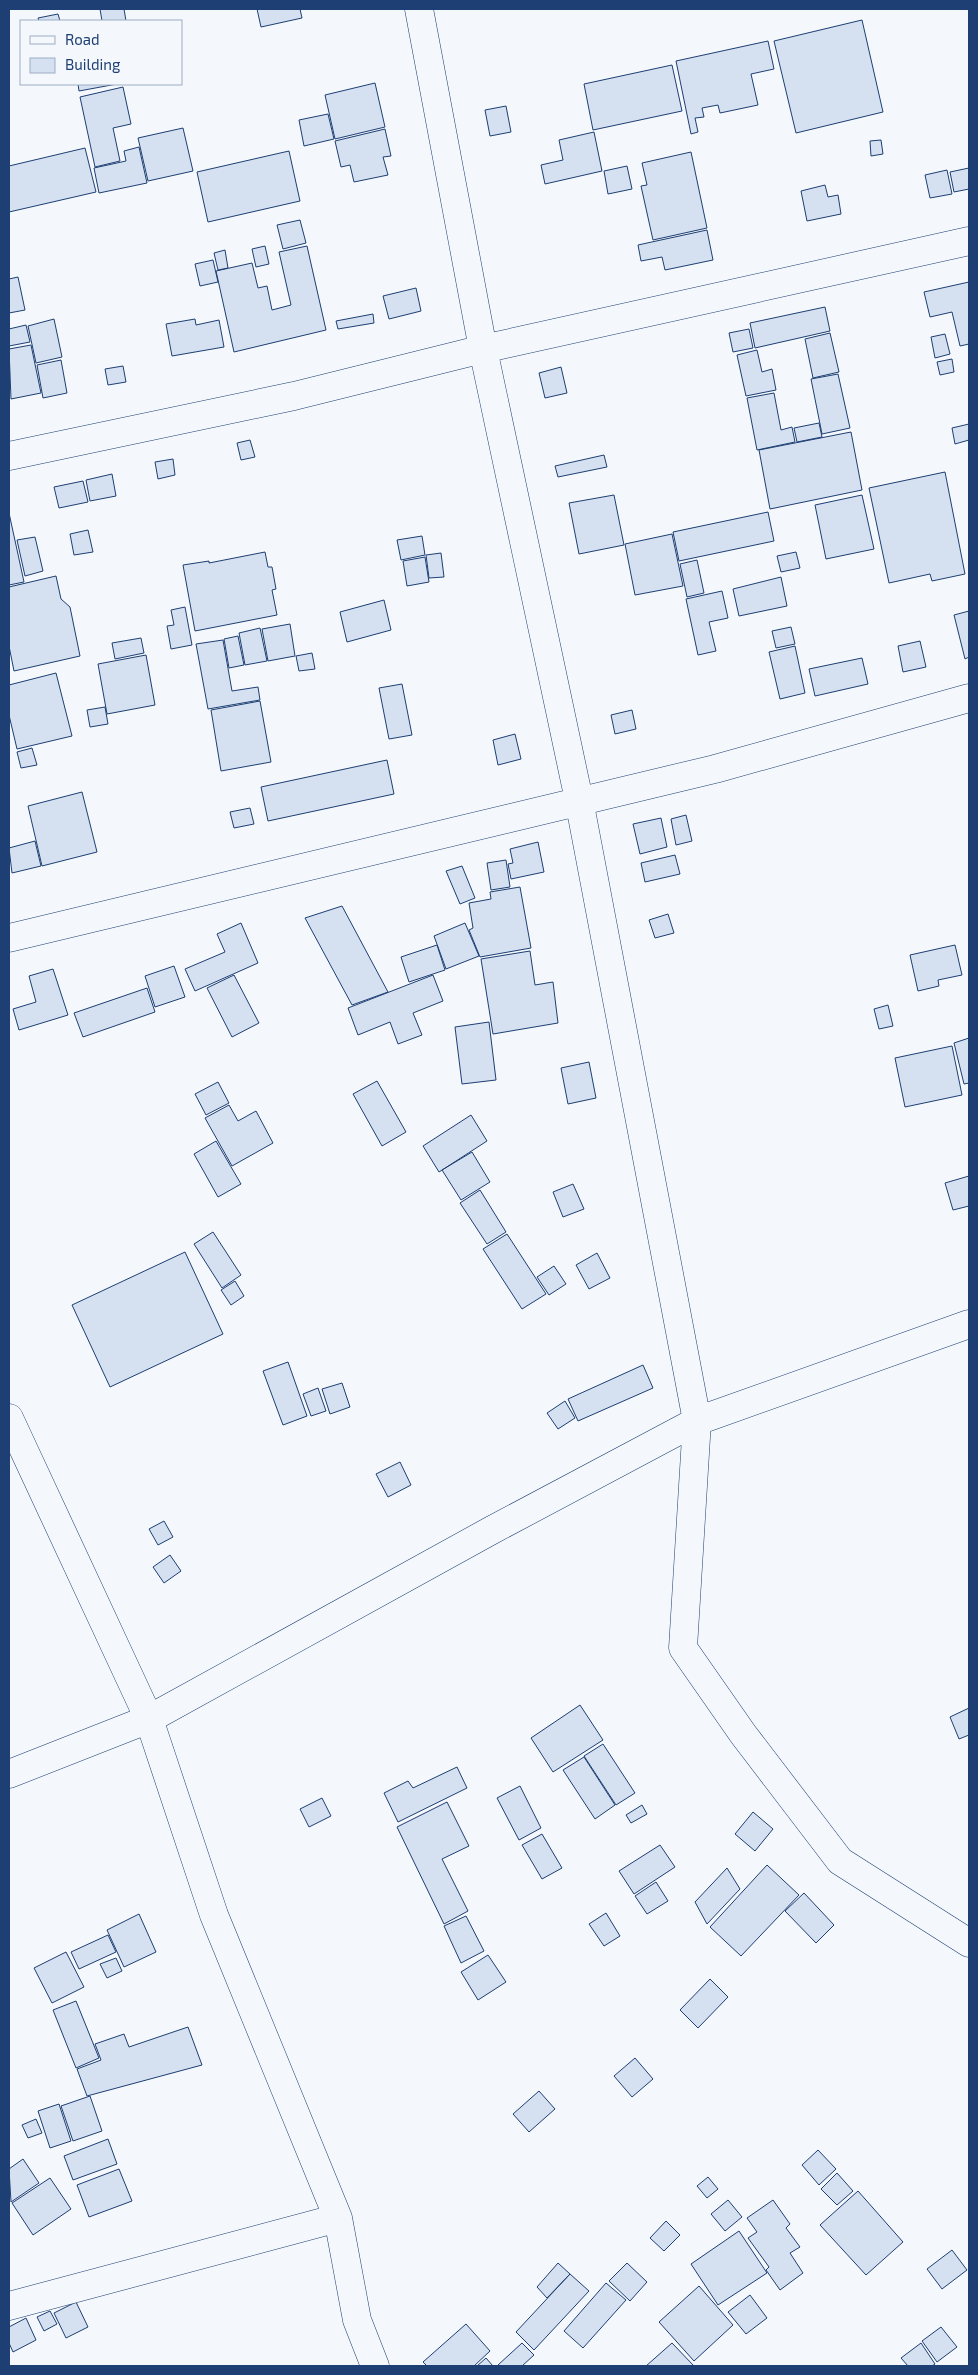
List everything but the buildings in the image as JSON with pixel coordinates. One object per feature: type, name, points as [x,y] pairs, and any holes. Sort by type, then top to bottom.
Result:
[{"type":"street","points":[[420,9],[483,349],[579,800],[697,1421],[683,1648],[743,1734],[840,1862],[969,1943]]},
{"type":"street","points":[[9,456],[294,396],[483,349],[969,241]]},
{"type":"street","points":[[9,938],[579,800],[715,769],[969,698]]},
{"type":"street","points":[[9,1774],[149,1719],[492,1530],[697,1421],[969,1324]]},
{"type":"street","points":[[9,1418],[149,1719],[214,1915],[338,2218],[357,2320],[375,2366]]},
{"type":"street","points":[[9,2306],[338,2218]]}]
